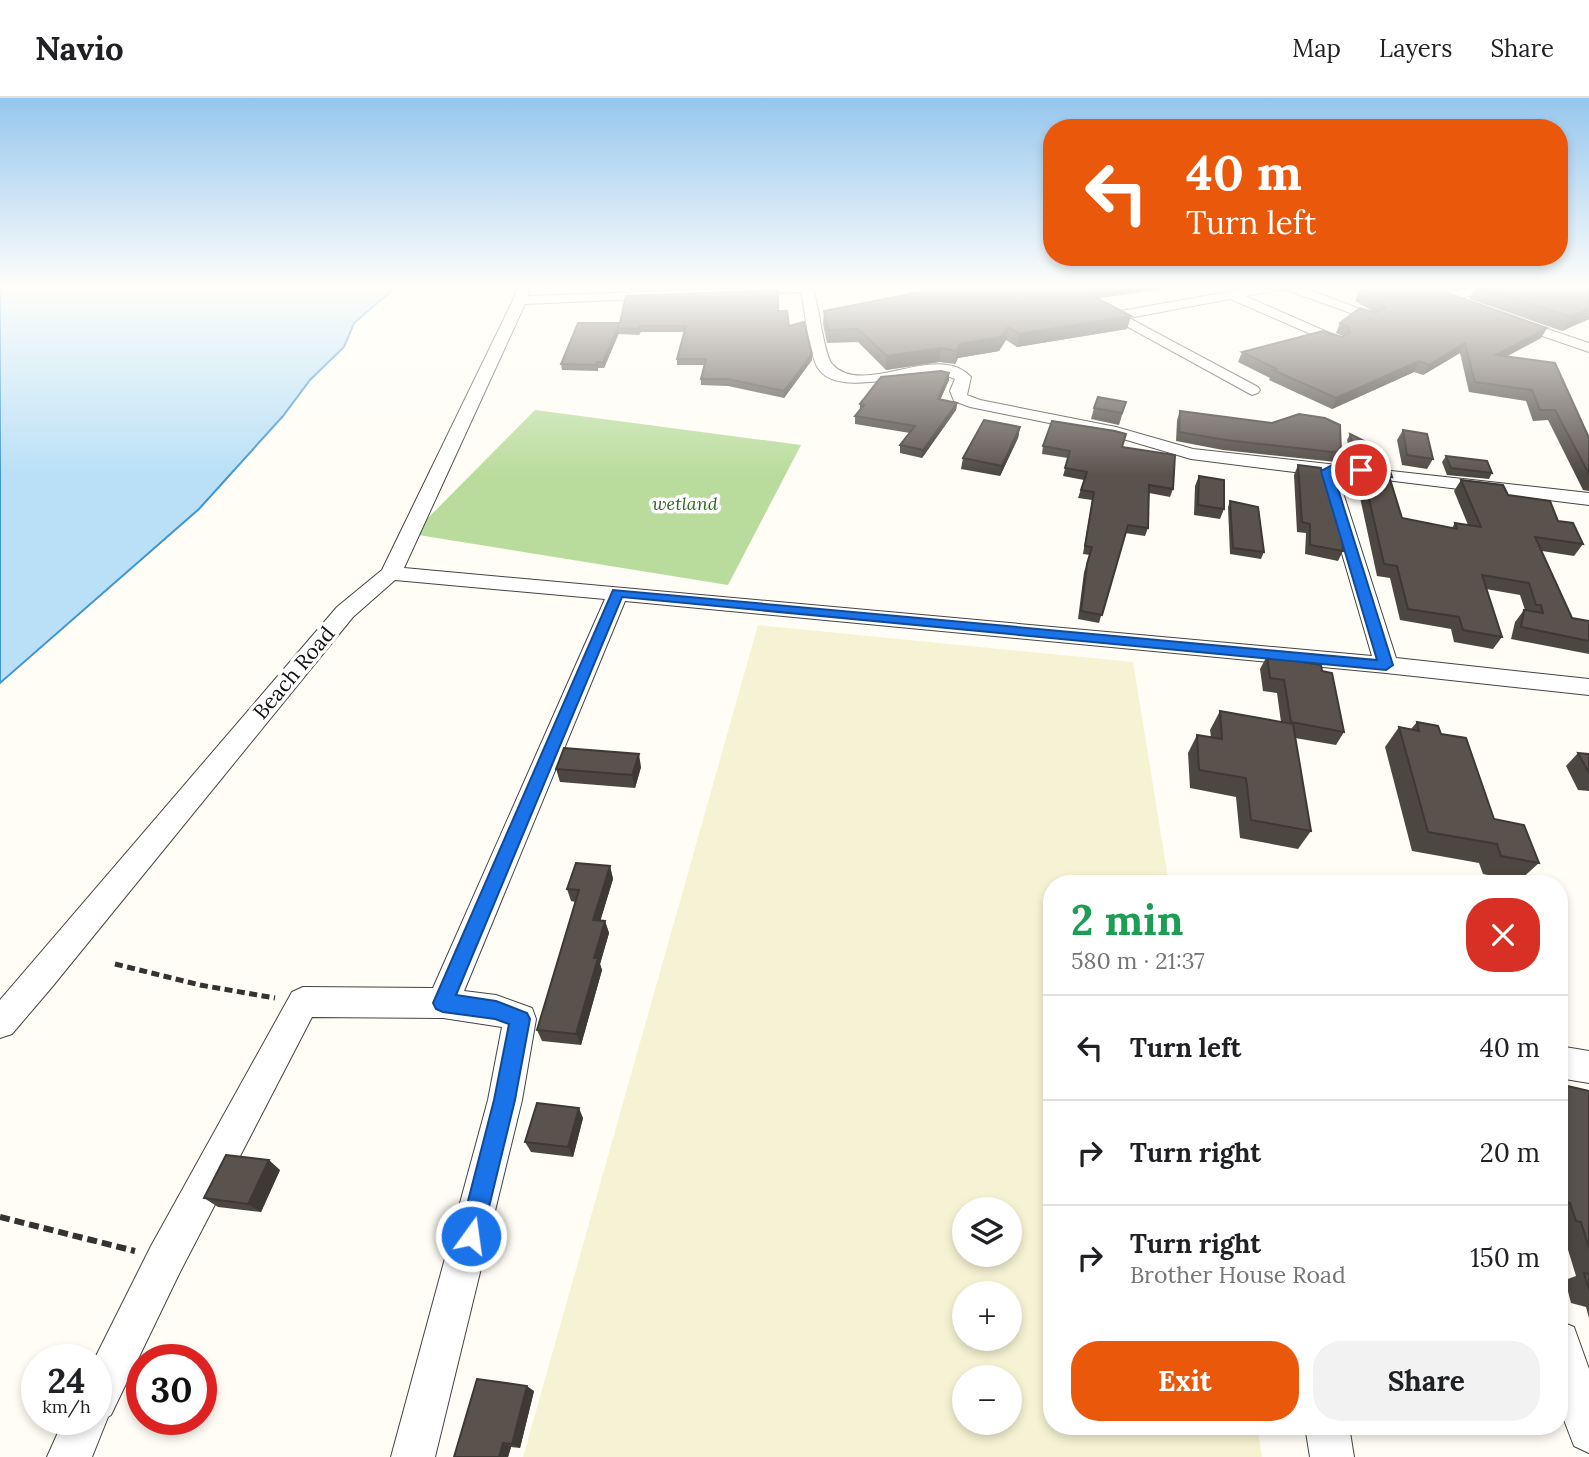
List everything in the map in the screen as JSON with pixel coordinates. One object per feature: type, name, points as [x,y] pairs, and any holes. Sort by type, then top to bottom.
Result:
[{"type":"street","name":"Beach Road","points":[[0,1023],[345,612],[391,573],[496,349]]},
{"type":"street","points":[[820,349],[823,364],[837,375],[865,379],[947,370],[963,377],[958,391],[960,398],[976,404],[1116,432],[1191,454],[1327,471],[1336,467],[1589,499]]},
{"type":"street","points":[[1177,349],[1252,390]]},
{"type":"street","points":[[1327,471],[1386,665]]},
{"type":"street","points":[[391,573],[1386,665],[1589,687]]},
{"type":"street","points":[[443,1003],[618,593]]},
{"type":"street","points":[[112,1367],[164,1260],[303,1002],[443,1003],[496,1010],[520,1019],[505,1100],[413,1457]]},
{"type":"street","points":[[1568,1064],[1589,1067]]},
{"type":"street","points":[[1568,1369],[1589,1431]]},
{"type":"street","points":[[69,1457],[79,1435]]},
{"type":"street","points":[[1328,1435],[1332,1457]]},
{"type":"path","points":[[115,964],[200,985],[303,1002]]},
{"type":"path","points":[[0,1217],[83,1236],[164,1260]]},
{"type":"shaded area","points":[[758,625],[1133,662],[1168,875],[1043,875],[1043,1435],[1258,1435],[1262,1457],[523,1457]]},
{"type":"green space","name":"wetland","points":[[535,410],[801,445],[728,585],[412,534]]},
{"type":"water","points":[[0,349],[342,349],[310,380],[283,416],[199,509],[0,683]]},
{"type":"building","points":[[567,349],[608,349],[603,362],[597,362],[597,365],[561,364]]},
{"type":"building","points":[[680,349],[811,349],[812,354],[784,391],[728,379],[701,379],[706,359],[677,359]]},
{"type":"building","points":[[880,349],[931,349],[887,356]]},
{"type":"building","points":[[1252,349],[1454,349],[1429,365],[1419,361],[1336,398],[1273,370],[1277,369],[1242,352]]},
{"type":"building","points":[[1467,349],[1507,349],[1496,355],[1555,363],[1589,438],[1589,474],[1555,410],[1540,410],[1532,390],[1475,382]]},
{"type":"building","points":[[941,371],[949,373],[938,399],[957,403],[923,450],[900,445],[915,426],[855,416],[864,405],[860,404],[881,377]]},
{"type":"building","points":[[1098,397],[1126,402],[1122,413],[1094,408]]},
{"type":"building","points":[[1180,411],[1272,423],[1299,414],[1325,418],[1340,425],[1341,453],[1179,432]]},
{"type":"building","points":[[984,420],[1020,427],[1002,466],[963,458]]},
{"type":"building","points":[[1052,421],[1126,434],[1122,447],[1175,455],[1173,489],[1149,485],[1148,528],[1128,525],[1102,615],[1081,611],[1092,547],[1085,546],[1094,492],[1081,490],[1087,472],[1065,468],[1070,451],[1043,446]]},
{"type":"building","points":[[1403,430],[1427,434],[1433,459],[1407,455]]},
{"type":"building","points":[[1350,434],[1380,449],[1383,461],[1356,458]]},
{"type":"building","points":[[1446,456],[1487,461],[1492,473],[1451,468]]},
{"type":"building","points":[[1298,465],[1321,468],[1342,537],[1343,551],[1310,545],[1310,524],[1302,522]]},
{"type":"building","points":[[1362,468],[1390,471],[1392,477],[1389,476],[1402,518],[1457,529],[1455,523],[1481,527],[1461,480],[1503,485],[1508,495],[1550,501],[1558,521],[1573,523],[1583,544],[1535,537],[1572,618],[1589,621],[1589,641],[1521,627],[1524,610],[1543,613],[1541,605],[1536,605],[1529,583],[1482,575],[1502,637],[1463,630],[1459,617],[1408,609],[1397,566],[1384,564]]},
{"type":"building","points":[[1199,476],[1224,480],[1224,509],[1198,505]]},
{"type":"building","points":[[1230,501],[1258,507],[1264,552],[1233,548]]},
{"type":"building","points":[[1267,656],[1321,665],[1322,671],[1332,673],[1344,732],[1291,722],[1284,680],[1270,678]]},
{"type":"building","points":[[1220,711],[1293,724],[1311,831],[1251,820],[1246,778],[1199,770],[1197,735],[1222,739]]},
{"type":"building","points":[[1417,722],[1438,726],[1441,734],[1466,738],[1494,819],[1524,825],[1539,863],[1501,856],[1497,844],[1428,832],[1399,727],[1419,731]]},
{"type":"building","points":[[564,748],[639,754],[632,775],[556,769]]},
{"type":"building","points":[[1578,753],[1589,754],[1589,773]]},
{"type":"building","points":[[576,863],[610,866],[593,920],[605,921],[594,958],[598,958],[576,1034],[537,1030],[579,890],[567,889]]},
{"type":"building","points":[[1568,1086],[1589,1091],[1589,1248],[1581,1222],[1576,1221],[1570,1203]]},
{"type":"building","points":[[537,1103],[579,1108],[568,1147],[525,1142]]},
{"type":"building","points":[[226,1155],[269,1160],[248,1204],[204,1198]]},
{"type":"building","points":[[1584,1273],[1589,1274],[1589,1290]]},
{"type":"building","points":[[477,1379],[527,1386],[512,1444],[503,1443],[499,1457],[454,1457]]},
{"type":"route","points":[[471,1236],[505,1100],[520,1019],[496,1010],[443,1003],[618,593],[1386,665],[1327,471],[1336,467],[1361,470]]}]
